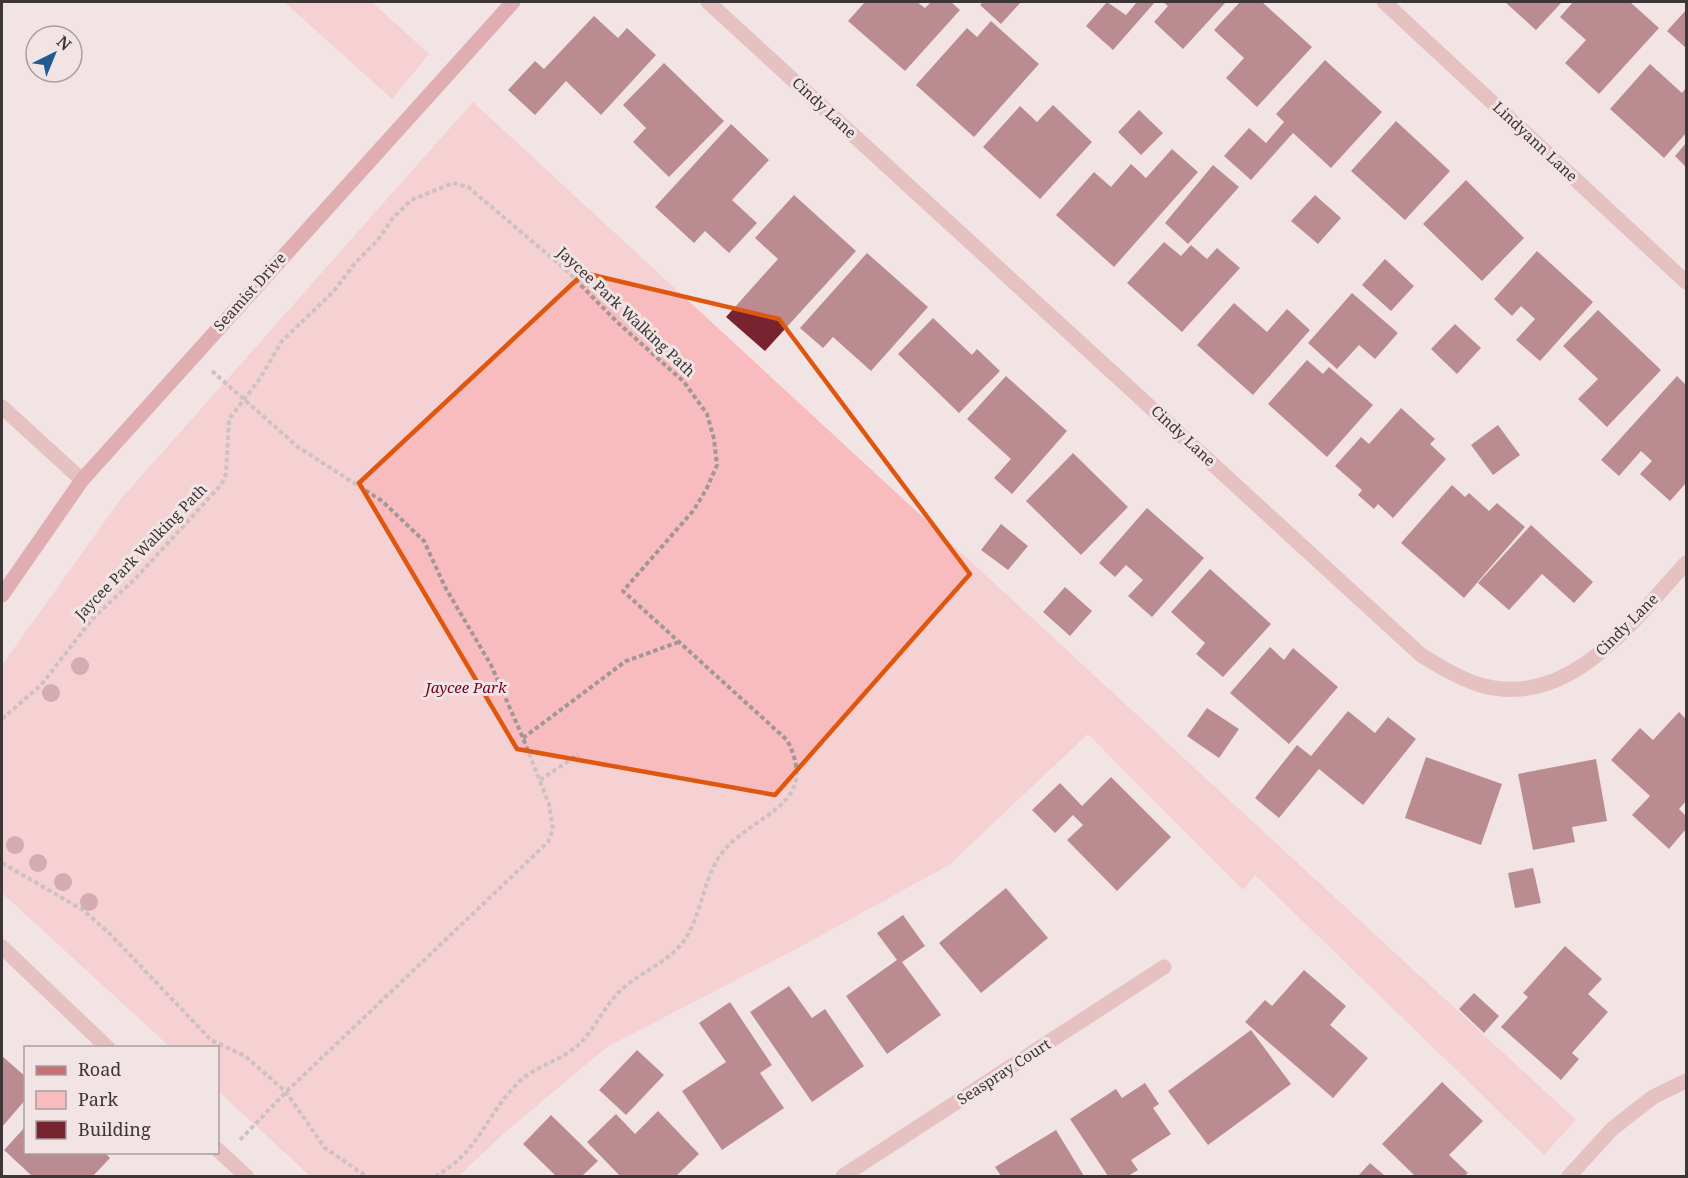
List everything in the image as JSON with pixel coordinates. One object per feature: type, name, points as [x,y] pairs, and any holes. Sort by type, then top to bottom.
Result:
[{"type":"street","name":"Seamist Drive","points":[[2,595],[82,480],[513,2]]},
{"type":"street","name":"Cindy Lane","points":[[708,2],[1412,647],[1450,673],[1479,684],[1502,688],[1525,687],[1572,673],[1618,639],[1686,563]]},
{"type":"street","name":"Lindyann Lane","points":[[1384,2],[1686,282]]},
{"type":"street","points":[[2,407],[82,480]]},
{"type":"street","points":[[2,947],[107,1046]]},
{"type":"street","name":"Seaspray Court","points":[[843,1176],[1164,967]]},
{"type":"street","points":[[1569,1176],[1612,1130],[1653,1096],[1686,1081]]},
{"type":"street","points":[[221,1153],[246,1176]]},
{"type":"path","name":"Jaycee Park Walking Path","points":[[2,719],[41,685],[93,618],[135,579],[221,485],[226,474],[229,419],[245,400],[282,341],[333,292],[356,262],[377,242],[400,209],[411,200],[453,183],[468,187],[566,270],[617,322],[684,382],[707,414],[717,465],[706,490],[693,511],[623,591],[787,740],[796,763],[794,789],[787,802],[743,832],[721,855],[711,872],[692,927],[677,949],[620,992],[578,1046],[520,1081],[496,1108],[466,1155],[436,1176]]},
{"type":"path","points":[[194,354],[298,447],[382,501],[424,541],[445,587],[491,665],[540,780],[549,804],[553,829],[548,842],[221,1153]]},
{"type":"path","points":[[523,738],[626,661],[680,642]]},
{"type":"path","points":[[540,780],[578,755]]},
{"type":"path","points":[[2,863],[83,910],[122,945],[212,1040],[245,1056],[286,1092],[325,1148],[366,1176]]},
{"type":"highlighted area","points":[[584,273],[779,319],[970,574],[775,795],[517,749],[359,483]]},
{"type":"green space","points":[[284,2],[372,2],[429,54],[392,99]]},
{"type":"green space","name":"Jaycee Park","points":[[473,102],[1576,1120],[1544,1155],[1255,875],[1243,890],[1088,734],[949,865],[798,948],[607,1047],[501,1136],[459,1176],[310,1176],[219,1092],[219,1046],[169,1046],[2,893],[2,665],[120,500]]},
{"type":"building","points":[[865,2],[917,2],[925,8],[931,2],[951,2],[960,10],[905,71],[848,21]]},
{"type":"building","points":[[983,2],[1021,2],[1001,24],[980,5]]},
{"type":"building","points":[[1107,2],[1126,15],[1137,2],[1155,2],[1113,50],[1086,26]]},
{"type":"building","points":[[1163,2],[1226,2],[1183,49],[1154,22],[1168,6]]},
{"type":"building","points":[[1240,2],[1262,2],[1312,47],[1257,107],[1226,78],[1244,58],[1214,30]]},
{"type":"building","points":[[1505,2],[1562,2],[1536,30]]},
{"type":"building","points":[[1573,2],[1630,2],[1659,28],[1599,94],[1565,63],[1586,40],[1560,17]]},
{"type":"building","points":[[1686,10],[1686,48],[1667,31]]},
{"type":"building","points":[[594,16],[618,38],[627,28],[656,55],[601,115],[566,81],[535,115],[508,90],[535,61],[544,69]]},
{"type":"building","points":[[991,21],[1039,64],[974,137],[916,85],[967,28],[977,37]]},
{"type":"building","points":[[1325,60],[1382,112],[1331,168],[1293,133],[1251,180],[1224,156],[1249,128],[1266,143],[1284,122],[1276,114]]},
{"type":"building","points":[[664,63],[724,121],[669,177],[633,142],[646,128],[623,105]]},
{"type":"building","points":[[1650,64],[1682,93],[1686,88],[1686,133],[1664,158],[1610,109]]},
{"type":"building","points":[[1053,105],[1092,142],[1040,199],[983,147],[1020,106],[1037,122]]},
{"type":"building","points":[[1139,110],[1163,133],[1141,155],[1118,132]]},
{"type":"building","points":[[1396,121],[1450,171],[1405,220],[1351,171]]},
{"type":"building","points":[[731,124],[769,160],[732,200],[757,223],[729,253],[705,231],[694,243],[655,207]]},
{"type":"building","points":[[1686,143],[1686,167],[1675,156]]},
{"type":"building","points":[[1172,149],[1198,172],[1114,267],[1056,215],[1094,172],[1111,187],[1131,164],[1146,178]]},
{"type":"building","points":[[1213,165],[1239,187],[1188,244],[1165,223]]},
{"type":"building","points":[[1466,180],[1524,238],[1482,281],[1423,224]]},
{"type":"building","points":[[794,195],[856,251],[765,351],[726,317],[778,259],[755,238]]},
{"type":"building","points":[[1315,195],[1341,218],[1318,244],[1291,221]]},
{"type":"building","points":[[1164,242],[1181,256],[1191,245],[1207,259],[1217,248],[1240,268],[1182,332],[1127,283]]},
{"type":"building","points":[[1537,251],[1593,302],[1540,361],[1516,340],[1535,319],[1521,306],[1512,316],[1494,299]]},
{"type":"building","points":[[867,253],[928,307],[871,371],[833,337],[823,348],[800,328]]},
{"type":"building","points":[[1385,259],[1414,286],[1391,311],[1362,285]]},
{"type":"building","points":[[1352,293],[1398,333],[1375,359],[1359,345],[1337,369],[1308,343]]},
{"type":"building","points":[[1234,303],[1267,332],[1287,309],[1310,330],[1253,395],[1197,345]]},
{"type":"building","points":[[1598,310],[1661,370],[1607,427],[1578,399],[1598,379],[1563,346]]},
{"type":"building","points":[[933,318],[972,355],[977,349],[1000,371],[959,413],[898,354]]},
{"type":"building","points":[[1455,324],[1481,348],[1457,374],[1431,349]]},
{"type":"building","points":[[1307,360],[1323,374],[1329,367],[1373,405],[1327,457],[1268,404]]},
{"type":"building","points":[[1006,376],[1067,431],[1012,494],[994,478],[1011,459],[967,419]]},
{"type":"building","points":[[1677,376],[1686,385],[1686,483],[1670,501],[1640,474],[1652,461],[1641,451],[1619,476],[1601,460]]},
{"type":"building","points":[[1401,408],[1435,439],[1430,444],[1446,459],[1393,518],[1378,504],[1374,509],[1358,495],[1362,490],[1335,466],[1361,437],[1369,444]]},
{"type":"building","points":[[1498,425],[1520,455],[1493,475],[1471,445]]},
{"type":"building","points":[[1073,453],[1128,507],[1081,555],[1026,501]]},
{"type":"building","points":[[1452,485],[1465,497],[1469,493],[1489,511],[1497,503],[1525,527],[1464,598],[1401,543]]},
{"type":"building","points":[[1147,508],[1204,558],[1152,617],[1128,596],[1143,580],[1126,565],[1115,577],[1099,563]]},
{"type":"building","points":[[1001,524],[1028,546],[1008,570],[981,550]]},
{"type":"building","points":[[1531,525],[1593,582],[1574,603],[1542,574],[1509,610],[1478,583]]},
{"type":"building","points":[[1210,569],[1271,624],[1223,677],[1196,654],[1205,643],[1171,612]]},
{"type":"building","points":[[1065,587],[1092,611],[1070,636],[1043,612]]},
{"type":"building","points":[[1270,647],[1284,660],[1293,648],[1338,687],[1289,744],[1230,693]]},
{"type":"building","points":[[1207,708],[1239,729],[1219,758],[1187,736]]},
{"type":"building","points":[[1348,711],[1375,733],[1388,717],[1416,739],[1363,805],[1319,769],[1279,818],[1255,798],[1297,745],[1311,756]]},
{"type":"building","points":[[1679,712],[1686,719],[1686,801],[1679,809],[1686,816],[1686,829],[1669,849],[1632,815],[1650,796],[1611,760],[1640,728],[1653,740]]},
{"type":"building","points":[[1426,757],[1502,784],[1481,845],[1405,818]]},
{"type":"building","points":[[1596,759],[1607,821],[1572,827],[1575,842],[1533,850],[1518,774]]},
{"type":"building","points":[[1111,777],[1171,837],[1117,891],[1067,840],[1083,825],[1073,815],[1055,833],[1032,810],[1060,783],[1082,806]]},
{"type":"building","points":[[1533,868],[1541,903],[1515,908],[1508,873]]},
{"type":"building","points":[[1006,888],[1048,938],[981,993],[939,943]]},
{"type":"building","points":[[903,915],[925,946],[902,962],[941,1015],[887,1054],[846,996],[897,960],[877,933]]},
{"type":"building","points":[[1565,946],[1602,979],[1588,994],[1608,1012],[1572,1053],[1579,1059],[1561,1080],[1501,1027],[1528,997],[1523,993]]},
{"type":"building","points":[[1304,970],[1346,1006],[1330,1025],[1368,1058],[1333,1098],[1245,1022],[1265,1000],[1272,1006]]},
{"type":"building","points":[[789,986],[812,1018],[825,1009],[864,1066],[812,1102],[750,1012]]},
{"type":"building","points":[[1474,993],[1499,1016],[1484,1033],[1459,1009]]},
{"type":"building","points":[[730,1002],[772,1065],[760,1073],[784,1108],[722,1150],[682,1091],[726,1062],[699,1023]]},
{"type":"building","points":[[1251,1030],[1291,1084],[1208,1145],[1168,1091]]},
{"type":"building","points":[[637,1050],[664,1075],[626,1115],[599,1090]]},
{"type":"building","points":[[2,1056],[24,1075],[24,1101],[2,1127]]},
{"type":"building","points":[[1442,1082],[1483,1121],[1449,1155],[1468,1173],[1464,1176],[1415,1176],[1382,1144]]},
{"type":"building","points":[[1145,1083],[1159,1104],[1153,1108],[1171,1134],[1131,1160],[1138,1170],[1128,1176],[1108,1176],[1070,1119],[1116,1089],[1122,1098]]},
{"type":"building","points":[[658,1111],[699,1154],[676,1176],[620,1176],[587,1142],[616,1114],[635,1134]]},
{"type":"building","points":[[551,1115],[598,1161],[582,1176],[556,1176],[523,1144]]},
{"type":"building","points":[[24,1128],[24,1154],[106,1154],[110,1158],[93,1176],[32,1176],[4,1150]]},
{"type":"building","points":[[1056,1130],[1084,1176],[1001,1176],[995,1167]]},
{"type":"building","points":[[1370,1163],[1385,1176],[1358,1176]]}]
